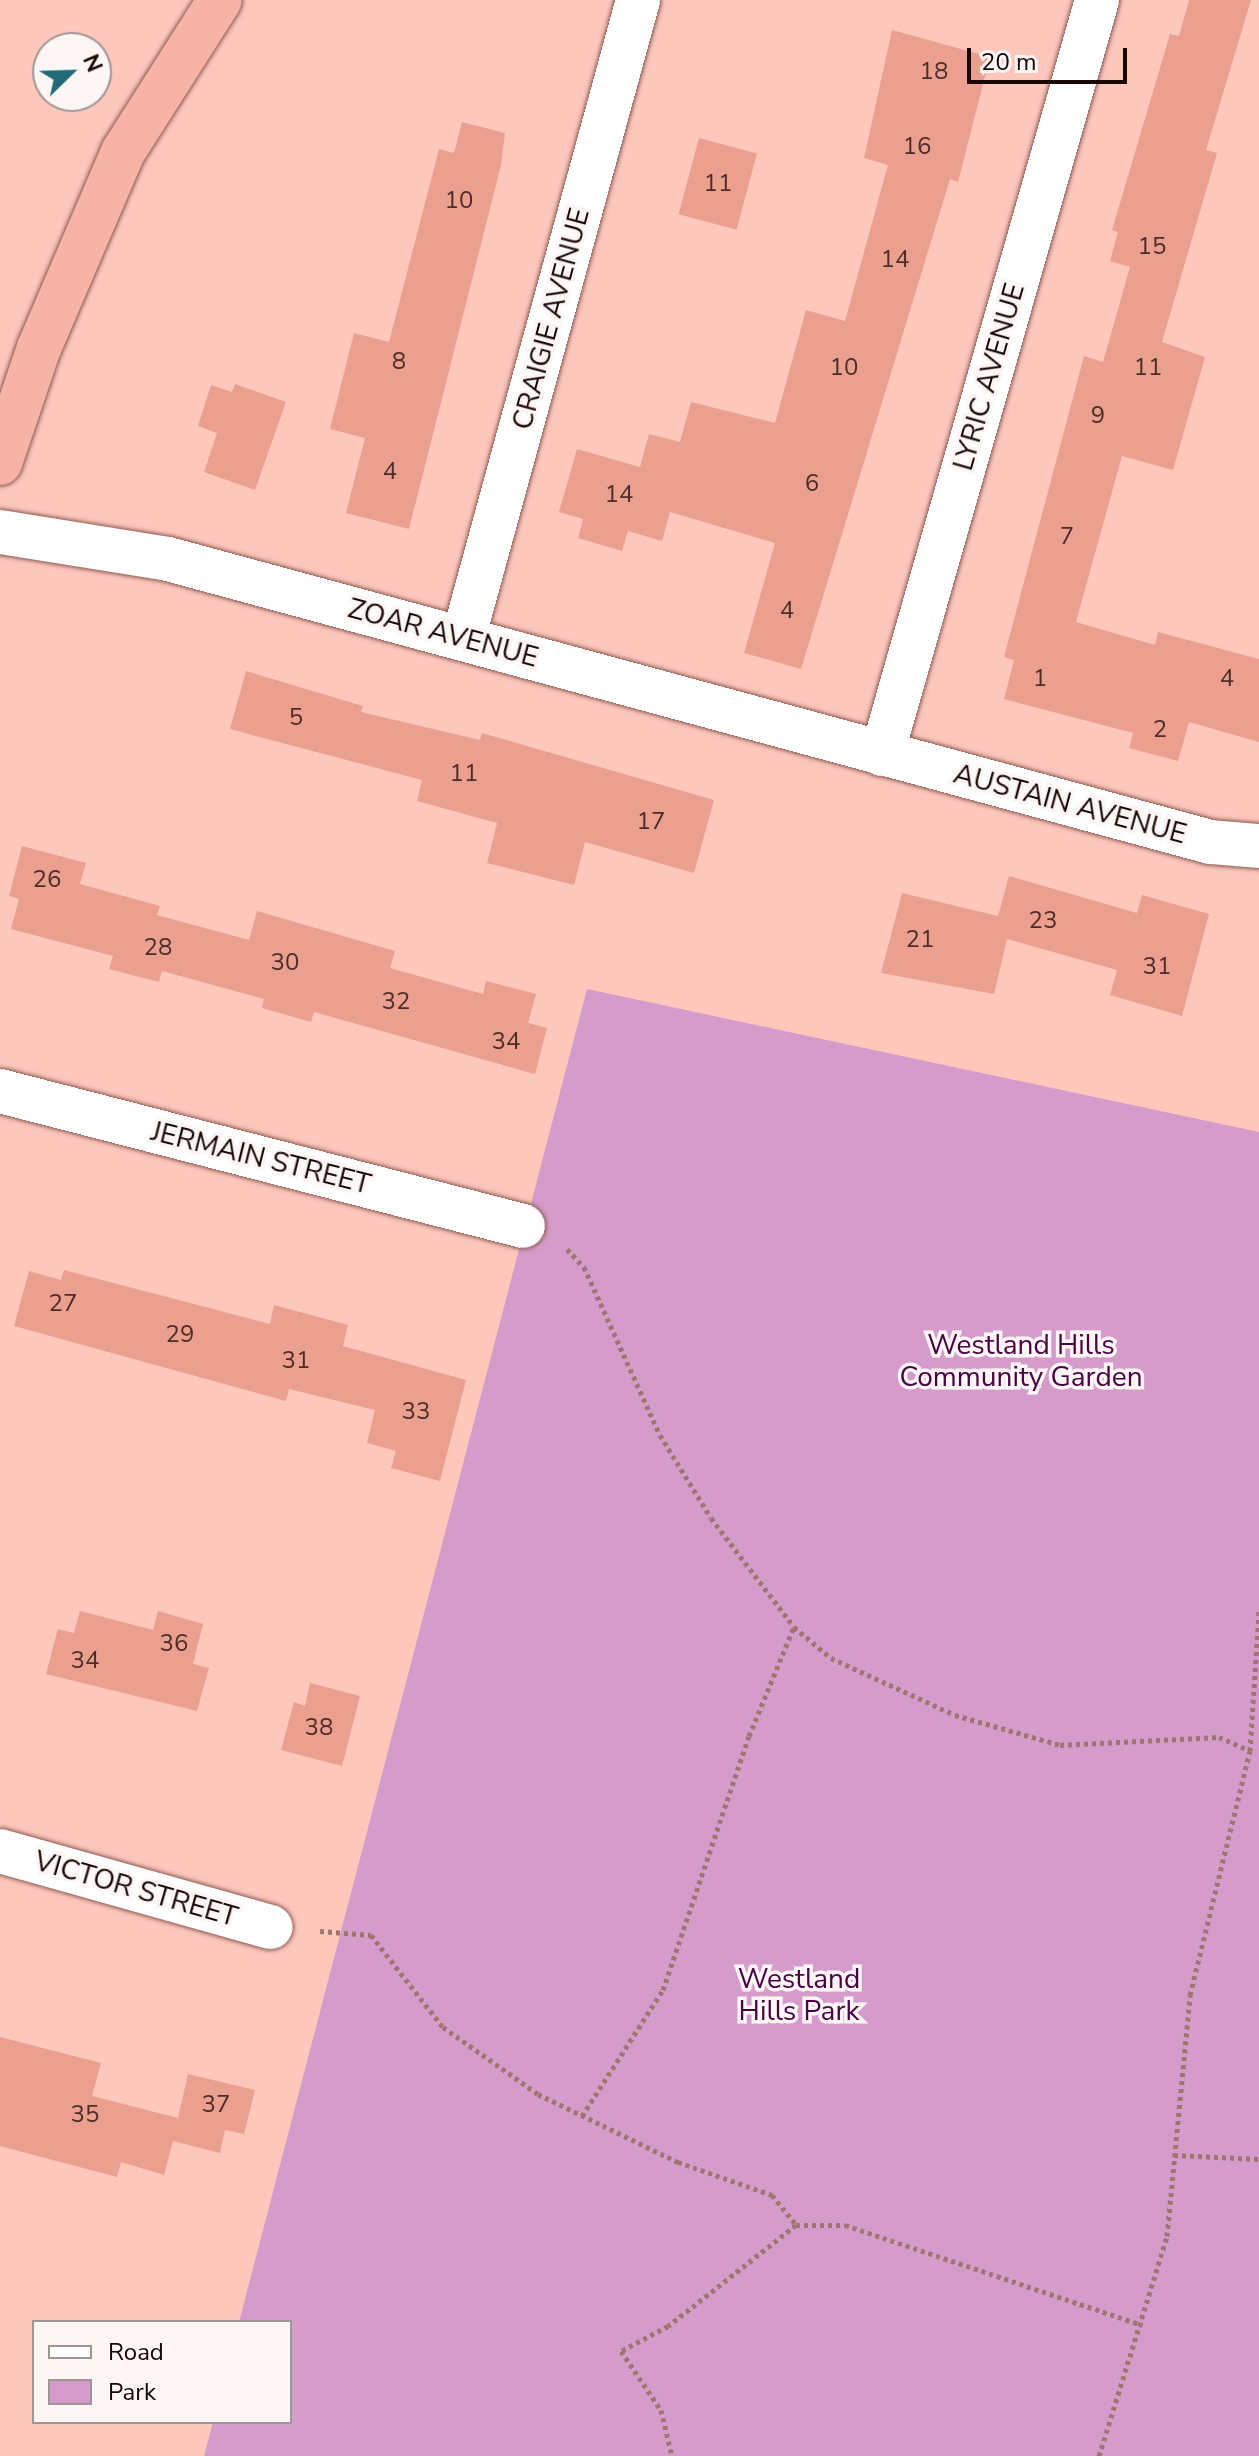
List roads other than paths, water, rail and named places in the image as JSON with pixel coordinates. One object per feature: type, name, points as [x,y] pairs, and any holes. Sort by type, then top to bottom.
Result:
[{"type":"highway","points":[[0,463],[39,348],[123,152],[220,0]]},
{"type":"street","name":"CRAIGIE AVENUE","points":[[463,639],[638,0]]},
{"type":"street","name":"LYRIC AVENUE","points":[[882,754],[1097,0]]},
{"type":"street","name":"ZOAR AVENUE","points":[[0,532],[97,542],[882,754]]},
{"type":"street","name":"AUSTAIN AVENUE","points":[[882,754],[1210,842],[1259,846]]},
{"type":"street","name":"JERMAIN STREET","points":[[0,1091],[523,1226]]},
{"type":"street","name":"VICTOR STREET","points":[[0,1851],[271,1927]]},
{"type":"park label","name":"Westland Hills Community Garden","points":[[1021,1361]]},
{"type":"park label","name":"Westland Hills Park","points":[[799,1995]]}]
